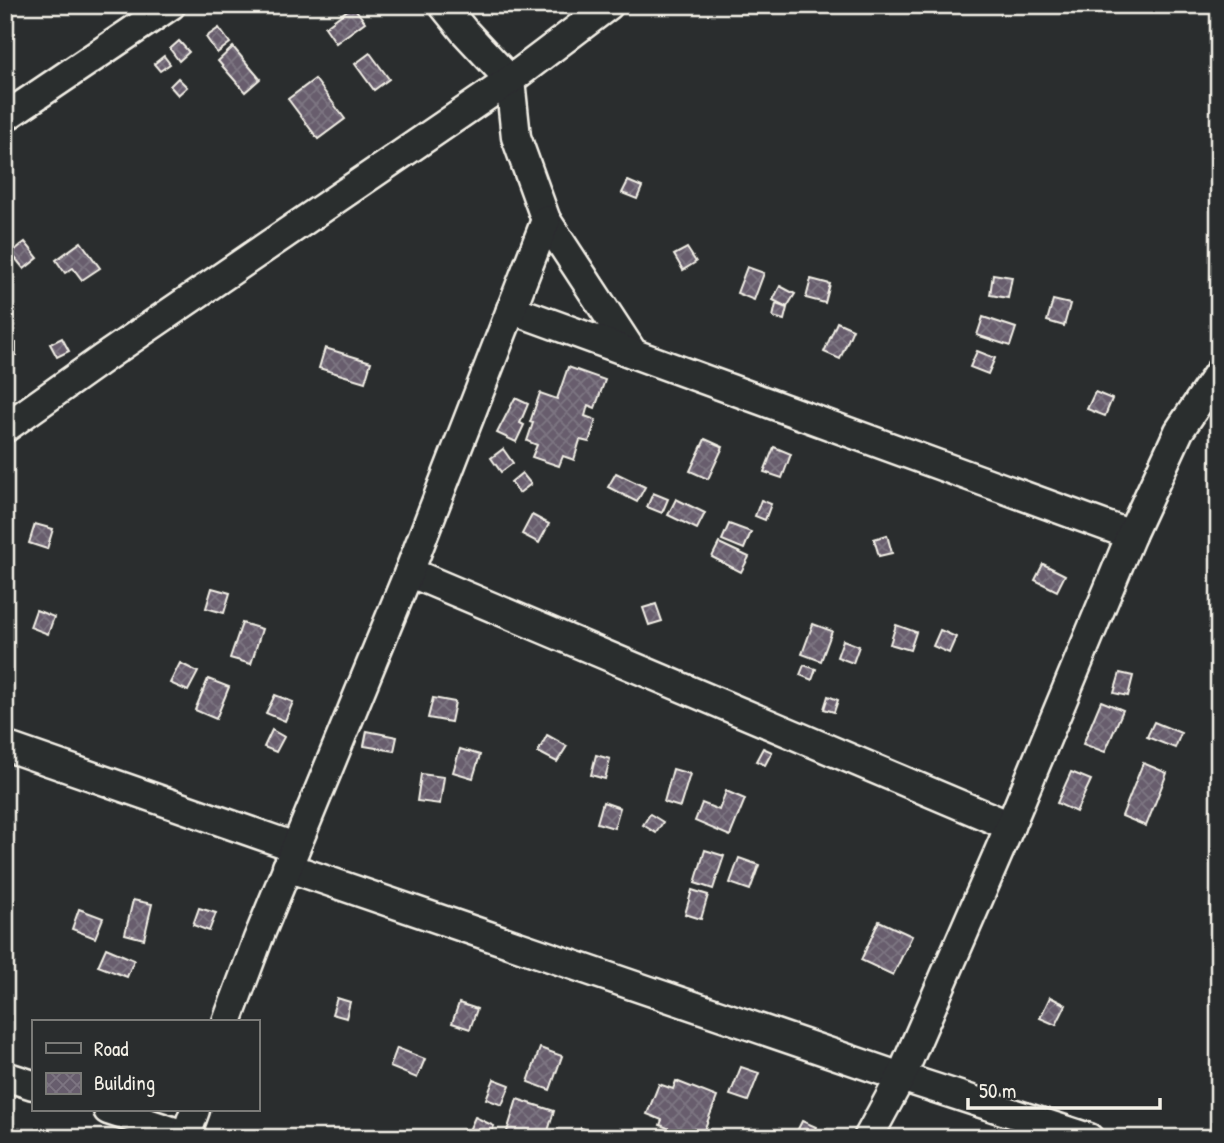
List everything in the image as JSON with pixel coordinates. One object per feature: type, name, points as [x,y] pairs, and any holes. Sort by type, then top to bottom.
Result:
[{"type":"street","points":[[5,117],[171,5]]},
{"type":"street","points":[[443,5],[510,80],[516,137],[546,220],[633,353]]},
{"type":"street","points":[[5,428],[510,80],[608,5]]},
{"type":"street","points":[[228,1020],[291,857],[409,572],[546,220]]},
{"type":"street","points":[[511,309],[1131,535]]},
{"type":"street","points":[[868,1138],[901,1077],[1010,826],[1131,535],[1179,431],[1219,372]]},
{"type":"street","points":[[409,572],[1010,826]]},
{"type":"street","points":[[5,746],[291,857],[901,1077],[1089,1138]]},
{"type":"street","points":[[5,1076],[32,1086]]},
{"type":"street","points":[[116,1112],[190,1130]]},
{"type":"building","points":[[353,6],[365,22],[336,43],[325,27]]},
{"type":"building","points":[[219,28],[230,43],[217,53],[206,37]]},
{"type":"building","points":[[179,41],[189,52],[179,61],[170,49]]},
{"type":"building","points":[[233,47],[260,79],[245,92],[218,61]]},
{"type":"building","points":[[370,53],[389,79],[374,90],[355,64]]},
{"type":"building","points":[[164,56],[170,64],[160,71],[154,64]]},
{"type":"building","points":[[178,78],[187,87],[178,95],[170,86]]},
{"type":"building","points":[[315,79],[345,119],[318,139],[288,99]]},
{"type":"building","points":[[628,181],[642,187],[637,199],[622,193]]},
{"type":"building","points":[[25,242],[38,258],[24,269],[11,253]]},
{"type":"building","points":[[81,242],[100,268],[82,280],[73,268],[65,273],[56,260]]},
{"type":"building","points":[[687,248],[696,262],[683,270],[674,255]]},
{"type":"building","points":[[747,267],[764,273],[754,300],[737,293]]},
{"type":"building","points":[[993,274],[1012,277],[1008,298],[990,295]]},
{"type":"building","points":[[811,279],[830,284],[825,303],[806,298]]},
{"type":"building","points":[[780,286],[795,294],[787,307],[773,300]]},
{"type":"building","points":[[1053,300],[1070,304],[1064,326],[1047,321]]},
{"type":"building","points":[[776,304],[787,308],[784,320],[773,317]]},
{"type":"building","points":[[983,317],[1016,328],[1010,346],[977,335]]},
{"type":"building","points":[[837,322],[853,329],[840,359],[824,352]]},
{"type":"building","points":[[62,338],[69,351],[57,357],[50,344]]},
{"type":"building","points":[[5,343],[16,343],[16,355],[5,354]]},
{"type":"building","points":[[325,348],[371,362],[365,382],[319,368]]},
{"type":"building","points":[[977,351],[995,358],[988,374],[970,367]]},
{"type":"building","points":[[568,367],[605,380],[595,408],[588,405],[585,416],[596,420],[589,442],[580,440],[574,460],[563,456],[559,466],[532,457],[537,445],[527,441],[540,393],[557,399]]},
{"type":"building","points":[[1095,392],[1112,399],[1105,416],[1087,409]]},
{"type":"building","points":[[515,398],[528,404],[520,423],[524,425],[516,442],[497,433]]},
{"type":"building","points":[[705,439],[723,447],[708,479],[690,471]]},
{"type":"building","points":[[774,447],[791,454],[782,478],[764,472]]},
{"type":"building","points":[[503,449],[513,463],[501,472],[491,458]]},
{"type":"building","points":[[522,473],[531,484],[519,493],[511,482]]},
{"type":"building","points":[[616,473],[645,487],[637,502],[608,487]]},
{"type":"building","points":[[653,493],[668,499],[662,513],[647,507]]},
{"type":"building","points":[[676,499],[705,513],[697,529],[668,515]]},
{"type":"building","points":[[761,500],[771,504],[765,520],[755,516]]},
{"type":"building","points":[[532,515],[549,524],[539,543],[522,534]]},
{"type":"building","points":[[35,524],[53,529],[47,549],[29,543]]},
{"type":"building","points":[[729,524],[751,532],[744,549],[722,540]]},
{"type":"building","points":[[887,535],[892,553],[879,556],[874,539]]},
{"type":"building","points":[[719,543],[749,557],[741,572],[712,557]]},
{"type":"building","points":[[1043,564],[1065,575],[1057,591],[1035,580]]},
{"type":"building","points":[[212,588],[230,593],[224,613],[206,608]]},
{"type":"building","points":[[656,604],[662,621],[649,625],[643,608]]},
{"type":"building","points":[[36,610],[54,617],[48,634],[30,627]]},
{"type":"building","points":[[242,623],[262,629],[251,664],[230,658]]},
{"type":"building","points":[[813,624],[832,631],[821,661],[802,654]]},
{"type":"building","points":[[896,625],[916,632],[910,650],[890,644]]},
{"type":"building","points":[[940,630],[956,637],[949,653],[933,646]]},
{"type":"building","points":[[843,640],[859,646],[853,663],[837,657]]},
{"type":"building","points":[[180,663],[198,672],[188,691],[170,683]]},
{"type":"building","points":[[804,665],[816,669],[812,680],[800,675]]},
{"type":"building","points":[[1120,673],[1133,676],[1128,696],[1114,693]]},
{"type":"building","points":[[208,679],[229,687],[216,719],[195,710]]},
{"type":"building","points":[[275,695],[293,702],[285,721],[266,713]]},
{"type":"building","points":[[828,696],[838,700],[834,712],[824,709]]},
{"type":"building","points":[[433,698],[455,702],[451,722],[428,718]]},
{"type":"building","points":[[1101,701],[1123,710],[1105,752],[1083,744]]},
{"type":"building","points":[[1154,722],[1181,733],[1175,748],[1147,737]]},
{"type":"building","points":[[272,730],[284,737],[276,752],[264,747]]},
{"type":"building","points":[[367,731],[397,737],[394,751],[364,746]]},
{"type":"building","points":[[547,735],[567,746],[557,762],[538,752]]},
{"type":"building","points":[[763,748],[772,752],[765,765],[756,761]]},
{"type":"building","points":[[460,749],[480,755],[473,778],[453,772]]},
{"type":"building","points":[[596,755],[610,759],[605,779],[591,775]]},
{"type":"building","points":[[1143,763],[1167,773],[1146,826],[1122,816]]},
{"type":"building","points":[[673,769],[690,774],[680,807],[664,802]]},
{"type":"building","points":[[1071,772],[1091,780],[1076,812],[1057,803]]},
{"type":"building","points":[[421,774],[444,777],[440,804],[417,801]]},
{"type":"building","points":[[726,791],[745,799],[730,836],[695,821],[702,803],[719,810]]},
{"type":"building","points":[[603,802],[620,808],[614,828],[597,823]]},
{"type":"building","points":[[650,814],[663,822],[656,833],[643,825]]},
{"type":"building","points":[[705,850],[724,856],[713,889],[695,883]]},
{"type":"building","points":[[739,858],[759,865],[750,890],[730,883]]},
{"type":"building","points":[[692,890],[708,895],[701,919],[685,914]]},
{"type":"building","points":[[133,900],[152,904],[144,939],[125,934]]},
{"type":"building","points":[[199,908],[216,913],[209,931],[193,925]]},
{"type":"building","points":[[79,909],[103,918],[95,938],[72,929]]},
{"type":"building","points":[[879,921],[912,936],[893,975],[861,960]]},
{"type":"building","points":[[106,948],[134,960],[127,977],[98,966]]},
{"type":"building","points":[[1050,997],[1066,1005],[1056,1025],[1040,1018]]},
{"type":"building","points":[[337,998],[350,1002],[346,1018],[332,1014]]},
{"type":"building","points":[[459,1003],[477,1009],[470,1029],[452,1023]]},
{"type":"building","points":[[397,1048],[425,1059],[417,1078],[390,1067]]},
{"type":"building","points":[[540,1048],[562,1056],[550,1090],[528,1082]]},
{"type":"building","points":[[741,1067],[759,1073],[748,1101],[730,1095]]},
{"type":"building","points":[[494,1079],[510,1085],[502,1105],[486,1099]]},
{"type":"building","points":[[676,1081],[717,1097],[701,1138],[692,1138],[660,1125],[662,1120],[647,1114],[659,1084],[673,1089]]},
{"type":"building","points":[[517,1099],[554,1111],[546,1138],[505,1138]]},
{"type":"building","points":[[475,1117],[494,1126],[489,1138],[466,1137]]},
{"type":"building","points":[[802,1121],[816,1127],[811,1138],[797,1131]]},
{"type":"building","points":[[581,1128],[603,1135],[602,1138],[578,1138]]}]
